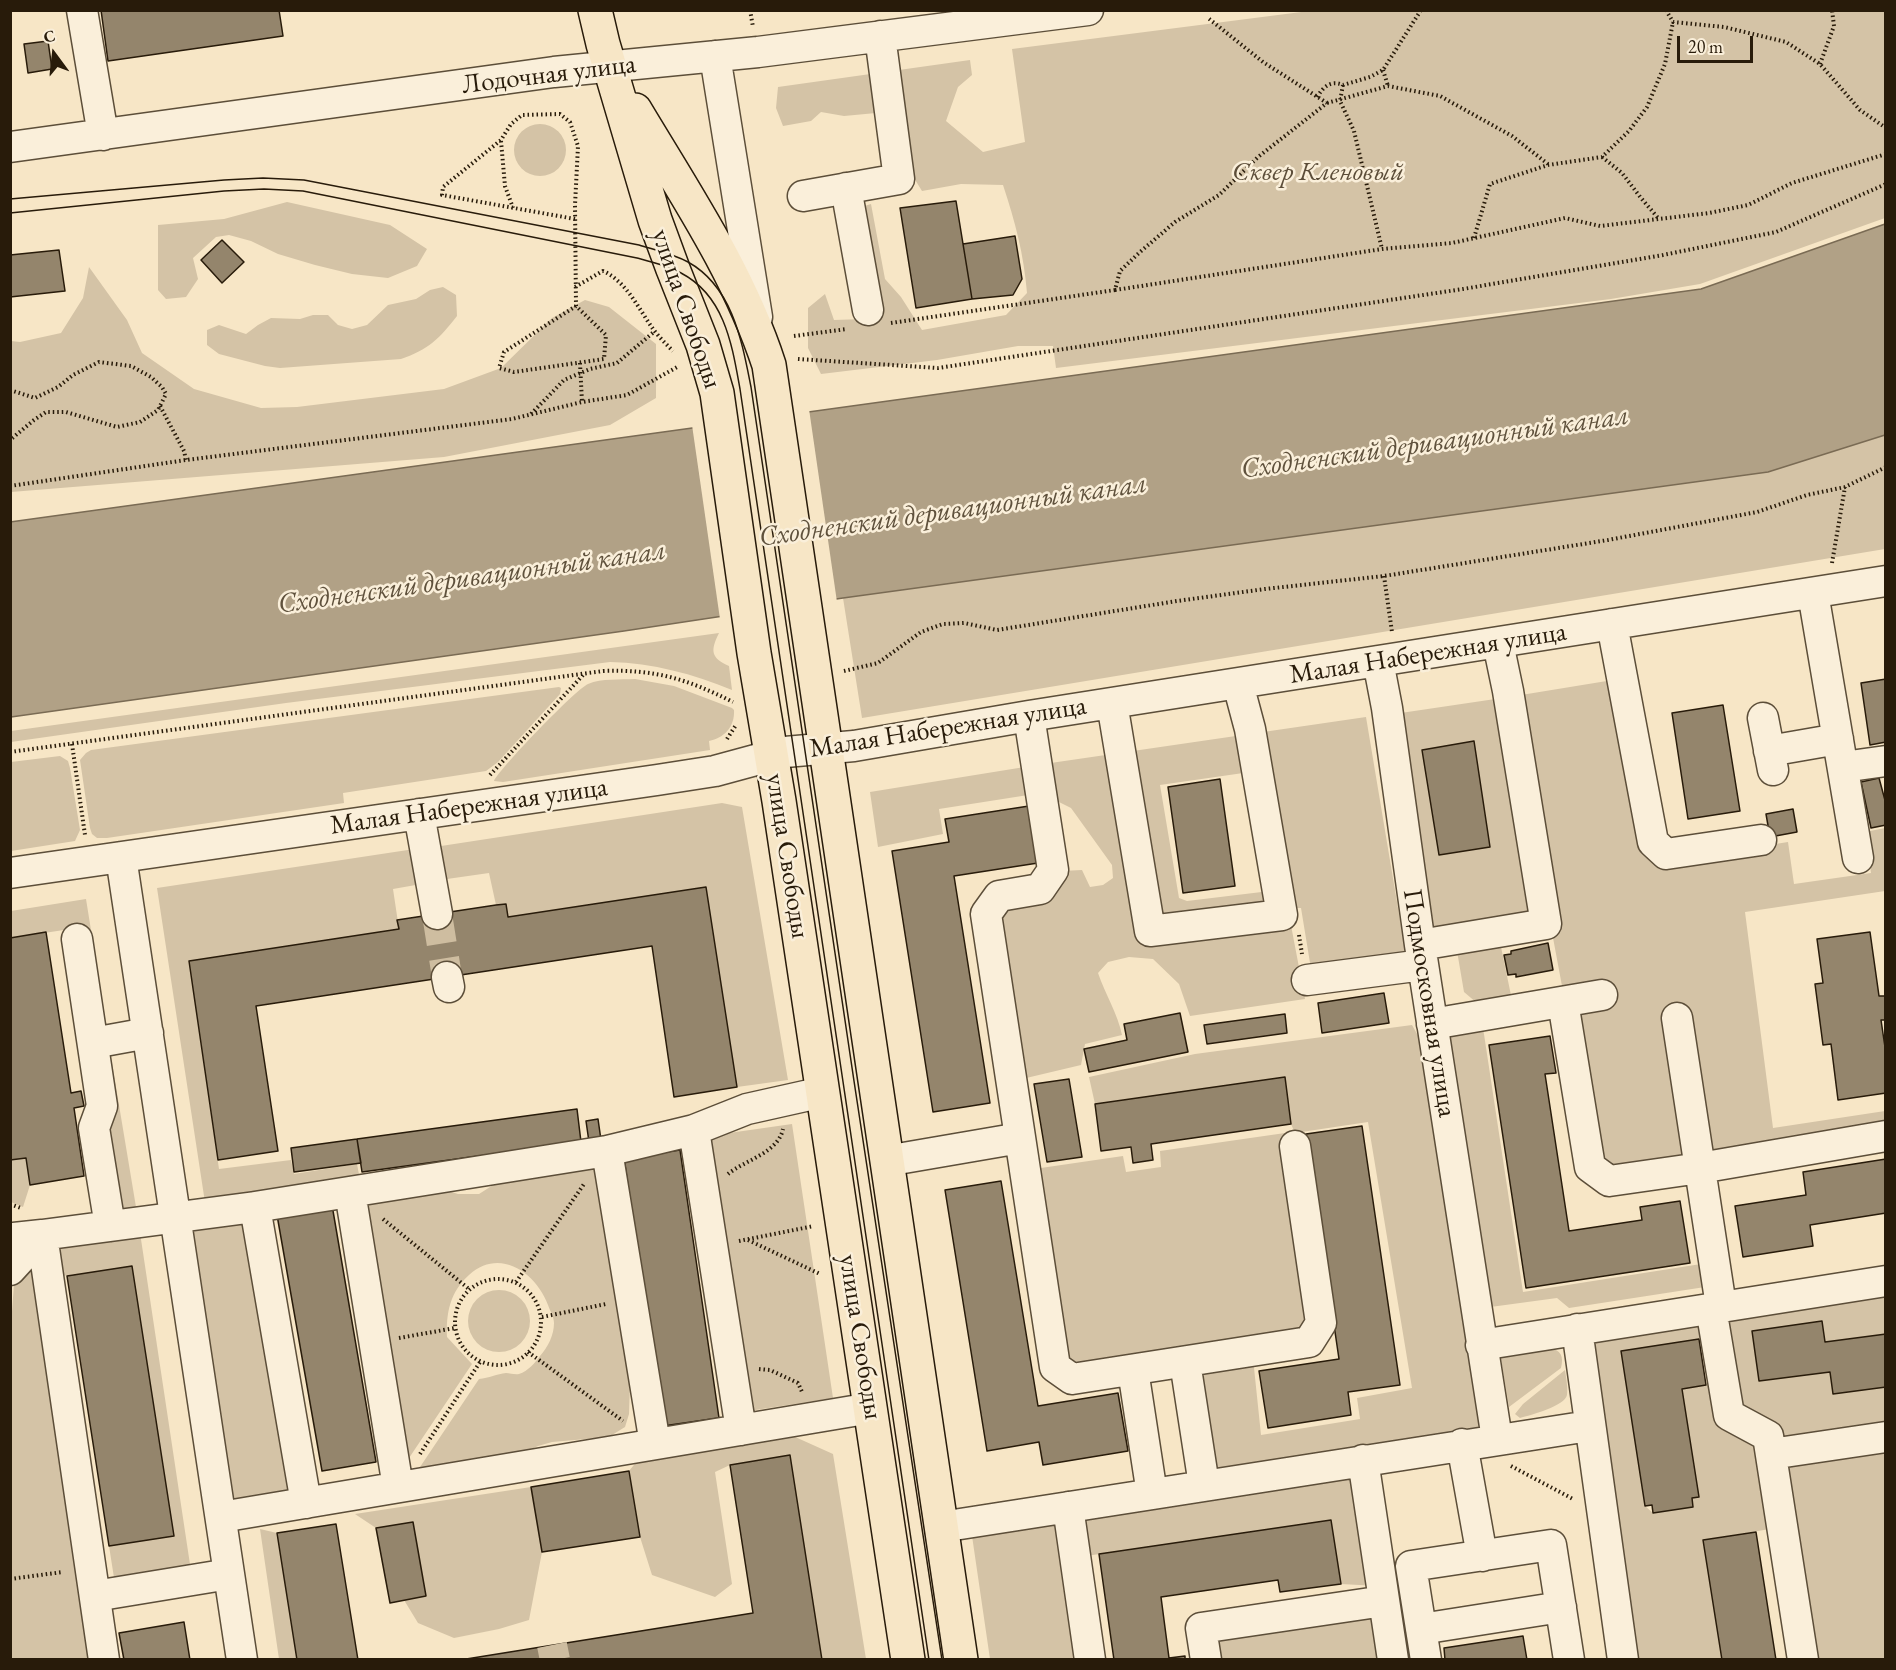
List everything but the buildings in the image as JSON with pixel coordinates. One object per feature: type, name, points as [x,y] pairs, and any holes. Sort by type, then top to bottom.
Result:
[{"type":"main road","name":"улица Свободы","points":[[595,10],[655,220],[704,345],[717,393],[754,653],[824,1092],[908,1659]]},
{"type":"main road","name":"улица Свободы","points":[[610,67],[724,260],[760,338],[769,365],[961,1659]]},
{"type":"street","points":[[82,10],[103,135]]},
{"type":"street","name":"Лодочная улица","points":[[10,147],[554,72],[715,56],[1044,13],[1088,10]]},
{"type":"street","points":[[803,196],[899,178],[880,36]]},
{"type":"street","name":"улица Свободы","points":[[715,56],[760,338]]},
{"type":"street","points":[[846,188],[866,321]]},
{"type":"street","name":"Малая Набережная улица","points":[[10,873],[715,771],[785,752],[854,746],[1029,716],[1498,643],[1822,584],[1886,581]]},
{"type":"street","points":[[1822,584],[1840,753],[1858,858]]},
{"type":"street","points":[[1612,624],[1653,842],[1666,854],[1761,840]]},
{"type":"street","points":[[1307,980],[1546,924],[1498,643]]},
{"type":"street","name":"Подмосковная улица","points":[[1378,661],[1387,708],[1421,955],[1481,1345],[1500,1450]]},
{"type":"street","points":[[1112,703],[1150,931],[1282,915],[1250,729],[1238,684]]},
{"type":"street","points":[[1029,716],[1053,870],[1040,889],[999,896],[986,914],[1054,1367],[1072,1379],[1309,1342],[1321,1323],[1295,1146]]},
{"type":"street","points":[[1763,718],[1771,760],[1840,753],[1886,761]]},
{"type":"street","points":[[419,814],[437,914]]},
{"type":"street","points":[[121,857],[242,1659]]},
{"type":"street","points":[[77,939],[102,1106],[94,1128],[110,1226]]},
{"type":"street","points":[[1432,1024],[1602,995]]},
{"type":"street","points":[[1563,1002],[1590,1167],[1609,1181],[1886,1136]]},
{"type":"street","points":[[1677,1018],[1700,1168],[1729,1415],[1768,1436],[1803,1659]]},
{"type":"street","points":[[93,1043],[148,1033]]},
{"type":"street","points":[[28,1236],[255,1207],[607,1151],[694,1130],[747,1110],[824,1092]]},
{"type":"street","points":[[694,1130],[741,1430]]},
{"type":"street","points":[[886,1161],[1020,1138]]},
{"type":"street","points":[[607,1151],[655,1444]]},
{"type":"street","points":[[350,1192],[398,1487]]},
{"type":"street","points":[[255,1207],[306,1503]]},
{"type":"street","points":[[10,1270],[28,1236]]},
{"type":"street","points":[[28,1236],[93,1582],[104,1659]]},
{"type":"street","points":[[1481,1345],[1886,1281]]},
{"type":"street","points":[[1577,1329],[1623,1659]]},
{"type":"street","points":[[1185,1362],[1204,1485]]},
{"type":"street","points":[[1133,1370],[1152,1494]]},
{"type":"street","points":[[221,1517],[871,1408]]},
{"type":"street","points":[[941,1527],[1462,1444],[1500,1450],[1589,1426]]},
{"type":"street","points":[[1771,1454],[1886,1437]]},
{"type":"street","points":[[1462,1444],[1482,1556]]},
{"type":"street","points":[[1363,1460],[1392,1659]]},
{"type":"street","points":[[1068,1507],[1090,1659]]},
{"type":"street","points":[[1426,1659],[1411,1566],[1551,1545],[1569,1659]]},
{"type":"street","points":[[93,1582],[229,1574]]},
{"type":"street","points":[[1206,1659],[1201,1628],[1384,1601]]},
{"type":"street","points":[[1421,1629],[1561,1607]]},
{"type":"path","points":[[750,10],[754,33]]},
{"type":"path","points":[[1317,97],[1322,88],[1329,84],[1337,83],[1343,86],[1371,77],[1383,70],[1422,10]]},
{"type":"path","points":[[1474,238],[1490,184],[1548,165],[1602,157],[1629,131],[1647,107],[1665,64],[1673,22],[1666,10]]},
{"type":"path","points":[[1820,64],[1834,26],[1832,10]]},
{"type":"path","points":[[1208,18],[1263,62],[1327,103]]},
{"type":"path","points":[[1673,22],[1724,27],[1786,42],[1820,64],[1860,110],[1886,128]]},
{"type":"path","points":[[1383,70],[1388,86]]},
{"type":"path","points":[[1343,86],[1340,101],[1354,131],[1382,249]]},
{"type":"path","points":[[1114,290],[1120,271],[1140,252],[1175,222],[1219,195],[1258,157],[1327,103],[1388,86],[1440,96],[1512,136],[1548,165]]},
{"type":"path","points":[[575,219],[442,195],[443,187],[501,140],[511,123],[522,115],[560,114],[570,122],[578,146],[575,219],[576,306],[606,335],[604,359],[514,372],[499,368],[504,351],[576,306]]},
{"type":"path","points":[[501,140],[505,186],[513,208]]},
{"type":"path","points":[[794,336],[866,321],[1114,290],[1382,249],[1452,243],[1565,218],[1600,226],[1709,213],[1748,205],[1792,183],[1886,154]]},
{"type":"path","points":[[1602,157],[1622,173],[1659,219]]},
{"type":"path","points":[[796,358],[938,368],[1463,289],[1663,255],[1776,232],[1886,184]]},
{"type":"path","points":[[575,288],[603,271],[613,276],[676,355]]},
{"type":"path","points":[[530,414],[564,380],[617,363],[655,331]]},
{"type":"path","points":[[10,390],[35,398],[99,362],[131,366],[152,377],[166,394],[158,410],[140,422],[117,427],[66,412],[46,412],[10,440]]},
{"type":"path","points":[[580,363],[582,402]]},
{"type":"path","points":[[10,486],[186,460],[512,419],[582,402],[627,395],[671,370]]},
{"type":"path","points":[[160,406],[184,451],[186,460]]},
{"type":"path","points":[[840,672],[878,663],[921,632],[943,624],[964,623],[997,630],[1210,596],[1384,576],[1608,540],[1757,512],[1807,495],[1845,487],[1886,467]]},
{"type":"path","points":[[1822,584],[1845,487]]},
{"type":"path","points":[[1384,576],[1392,632]]},
{"type":"path","points":[[10,752],[585,673],[627,670],[669,675],[710,690],[739,705]]},
{"type":"path","points":[[483,777],[490,776],[585,673]]},
{"type":"path","points":[[72,744],[85,840]]},
{"type":"path","points":[[1282,915],[1296,912],[1307,980]]},
{"type":"path","points":[[706,1206],[719,1182],[735,1168],[764,1153],[781,1137],[785,1119],[780,1102]]},
{"type":"path","points":[[516,1282],[607,1151]]},
{"type":"path","points":[[350,1192],[470,1289]]},
{"type":"path","points":[[712,1246],[815,1226]]},
{"type":"path","points":[[747,1240],[822,1275]]},
{"type":"path","points":[[497,1278],[516,1282],[532,1293],[538,1302],[542,1317],[541,1332],[535,1346],[520,1360],[513,1363],[498,1365],[480,1362],[464,1349],[455,1328],[454,1318],[459,1303],[470,1289],[482,1281],[497,1278]]},
{"type":"path","points":[[542,1317],[631,1299]]},
{"type":"path","points":[[374,1342],[455,1328]]},
{"type":"path","points":[[528,1352],[655,1444]]},
{"type":"path","points":[[398,1487],[480,1362]]},
{"type":"path","points":[[731,1366],[770,1370],[798,1383],[811,1418]]},
{"type":"path","points":[[1500,1450],[1585,1505],[1600,1503]]},
{"type":"path","points":[[10,1579],[93,1582]]},
{"type":"green space","name":"Сквер Кленовый","points":[[1317,10],[1885,11],[1885,218],[1700,284],[1611,299],[1056,368],[1053,346],[1018,346],[937,360],[821,374],[808,348],[808,308],[825,294],[834,320],[864,319],[858,208],[871,204],[885,279],[901,297],[922,330],[1006,315],[1027,293],[1024,265],[1003,185],[961,184],[922,191],[876,113],[844,116],[821,112],[811,121],[783,126],[776,108],[778,87],[970,60],[972,75],[958,87],[946,121],[983,152],[1025,142],[1012,49]]},
{"type":"green space","points":[[540,124],[550,126],[558,132],[564,140],[566,150],[564,160],[558,168],[550,174],[540,176],[530,174],[522,168],[516,160],[514,150],[516,140],[522,132],[530,126]]},
{"type":"green space","points":[[287,202],[390,225],[427,249],[417,266],[388,278],[352,274],[315,265],[278,254],[251,241],[229,235],[216,237],[193,258],[198,279],[186,297],[166,299],[158,290],[158,225],[224,219]]},
{"type":"green space","points":[[89,267],[127,320],[142,353],[194,389],[261,408],[297,407],[444,389],[501,368],[552,318],[585,300],[609,307],[656,344],[656,398],[610,425],[444,457],[11,492],[11,341],[20,342],[61,333],[83,298]]},
{"type":"green space","points":[[443,287],[456,295],[457,316],[433,342],[419,352],[401,359],[280,368],[219,354],[207,345],[207,330],[219,325],[246,334],[271,318],[300,319],[313,315],[328,315],[338,325],[352,329],[367,325],[388,305],[416,299],[430,290]]},
{"type":"green space","points":[[1885,435],[1885,549],[862,718],[843,598],[1768,472]]},
{"type":"green space","points":[[719,633],[713,649],[716,657],[729,666],[732,690],[672,670],[610,662],[286,703],[11,742],[11,731]]},
{"type":"green space","points":[[635,679],[674,686],[732,708],[734,710],[733,722],[724,734],[709,741],[710,750],[503,782],[494,781],[523,746],[580,689],[599,681]]},
{"type":"green space","points":[[1619,679],[1649,846],[1738,850],[1788,842],[1794,884],[1871,873],[1865,832],[1885,828],[1885,891],[1745,912],[1773,1128],[1885,1111],[1885,1131],[1612,1176],[1595,1163],[1551,927],[1515,696]]},
{"type":"green space","points":[[561,688],[560,694],[498,762],[486,771],[343,793],[344,803],[107,838],[97,838],[92,834],[90,828],[80,760],[91,750]]},
{"type":"green space","points":[[1502,698],[1546,939],[1501,947],[1513,1005],[1484,1009],[1464,992],[1457,951],[1429,955],[1394,714]]},
{"type":"green space","points":[[1366,717],[1407,962],[1312,975],[1301,908],[1287,908],[1264,770],[1160,785],[1179,898],[1187,901],[1270,891],[1290,920],[1305,999],[1190,1016],[1179,984],[1153,959],[1129,957],[1108,962],[1098,973],[1118,1019],[1122,1035],[1085,1044],[1081,1065],[1022,1079],[995,917],[1062,871],[1082,870],[1090,887],[1103,885],[1113,878],[1112,865],[1071,808],[1041,793],[939,809],[943,834],[878,847],[870,792]]},
{"type":"green space","points":[[60,756],[68,761],[70,768],[80,830],[75,841],[11,851],[11,762]]},
{"type":"green space","points":[[722,803],[742,807],[788,1080],[737,1087],[706,887],[508,917],[506,904],[496,905],[489,873],[433,881],[428,848]]},
{"type":"green space","points":[[421,848],[427,883],[393,889],[399,929],[189,961],[219,1169],[291,1160],[294,1174],[357,1164],[361,1185],[206,1209],[157,888]]},
{"type":"green space","points":[[86,899],[108,1036],[77,928],[11,938],[11,911]]},
{"type":"green space","points":[[1482,1021],[1523,1292],[1701,1264],[1705,1287],[1569,1308],[1557,1298],[1483,1308],[1437,1028]]},
{"type":"green space","points":[[1412,1025],[1421,1041],[1483,1434],[1208,1477],[1190,1368],[1253,1358],[1261,1435],[1360,1419],[1357,1398],[1412,1388],[1368,1122],[1295,1133],[1291,1124],[1284,1077],[1095,1104],[1089,1077],[1195,1054]]},
{"type":"green space","points":[[109,1045],[138,1219],[113,1222],[116,1170],[100,1049]]},
{"type":"green space","points":[[792,1124],[833,1398],[749,1411],[708,1136]]},
{"type":"green space","points":[[1285,1133],[1312,1320],[1299,1336],[1074,1370],[1062,1358],[1034,1169],[1123,1156],[1126,1172],[1161,1167],[1160,1151]]},
{"type":"green space","points":[[26,1158],[30,1185],[23,1207],[11,1202],[11,1160]]},
{"type":"green space","points":[[592,1161],[601,1172],[630,1384],[629,1414],[625,1427],[612,1435],[598,1438],[552,1442],[507,1460],[418,1470],[479,1379],[506,1373],[519,1374],[534,1364],[550,1341],[554,1327],[553,1318],[535,1283],[516,1268],[493,1263],[469,1275],[453,1296],[447,1320],[447,1337],[472,1364],[409,1458],[403,1447],[360,1209],[373,1197],[436,1187],[458,1194],[479,1194],[509,1175]]},
{"type":"green space","points":[[255,1207],[306,1503],[221,1517],[176,1218]]},
{"type":"green space","points":[[139,1226],[191,1571],[115,1584],[109,1546],[174,1536],[132,1267],[54,1277],[47,1239]]},
{"type":"green space","points":[[27,1270],[35,1275],[100,1659],[11,1660],[11,1325],[14,1284]]},
{"type":"green space","points":[[1885,1285],[1885,1334],[1825,1342],[1822,1321],[1752,1331],[1759,1381],[1830,1372],[1834,1394],[1885,1387],[1885,1427],[1790,1440],[1735,1406],[1719,1312]]},
{"type":"green space","points":[[493,1290],[505,1290],[521,1299],[528,1309],[530,1321],[528,1333],[521,1343],[505,1352],[493,1352],[482,1347],[473,1338],[468,1327],[468,1315],[473,1304],[482,1295]]},
{"type":"green space","points":[[1707,1315],[1699,1339],[1621,1351],[1645,1506],[1653,1513],[1693,1507],[1692,1498],[1699,1497],[1682,1389],[1706,1385],[1719,1386],[1762,1441],[1776,1528],[1703,1540],[1722,1659],[1630,1659],[1583,1334]]},
{"type":"green space","points":[[1549,1348],[1561,1354],[1561,1368],[1509,1407],[1500,1353]]},
{"type":"green space","points":[[1565,1370],[1567,1395],[1565,1399],[1532,1415],[1520,1418],[1515,1414],[1523,1404]]},
{"type":"green space","points":[[793,1436],[833,1454],[866,1659],[822,1659],[789,1456],[730,1465],[715,1472],[732,1584],[715,1597],[652,1575],[640,1537],[629,1471],[638,1460]]},
{"type":"green space","points":[[1885,1442],[1885,1659],[1808,1659],[1776,1457]]},
{"type":"green space","points":[[1358,1466],[1377,1586],[1341,1584],[1331,1520],[1079,1557],[1072,1511]]},
{"type":"green space","points":[[531,1487],[542,1552],[529,1620],[454,1638],[418,1623],[404,1600],[426,1596],[413,1522],[376,1528],[355,1514]]},
{"type":"green space","points":[[1063,1514],[1084,1659],[990,1659],[971,1529]]},
{"type":"green space","points":[[260,1529],[277,1533],[297,1659],[279,1659]]},
{"type":"green space","points":[[1374,1606],[1382,1659],[1209,1659],[1206,1630]]},
{"type":"water","name":"Сходненский деривационный канал","points":[[1885,224],[1885,435],[1768,472],[843,598],[11,717],[10,522],[1701,289]]},
{"type":"pier","points":[[809,409],[837,602],[720,619],[692,425]]},
{"type":"tunnel","points":[[437,914],[447,977]]},
{"type":"tunnel","points":[[552,1645],[555,1660]]},
{"type":"tram line","points":[[10,199],[224,180],[263,178],[304,180],[639,245],[688,262],[716,286],[733,317],[739,334],[751,387],[942,1660]]},
{"type":"tram line","points":[[10,213],[224,191],[264,189],[303,191],[637,258],[681,273],[696,283],[717,308],[734,356],[740,389],[929,1660]]}]
